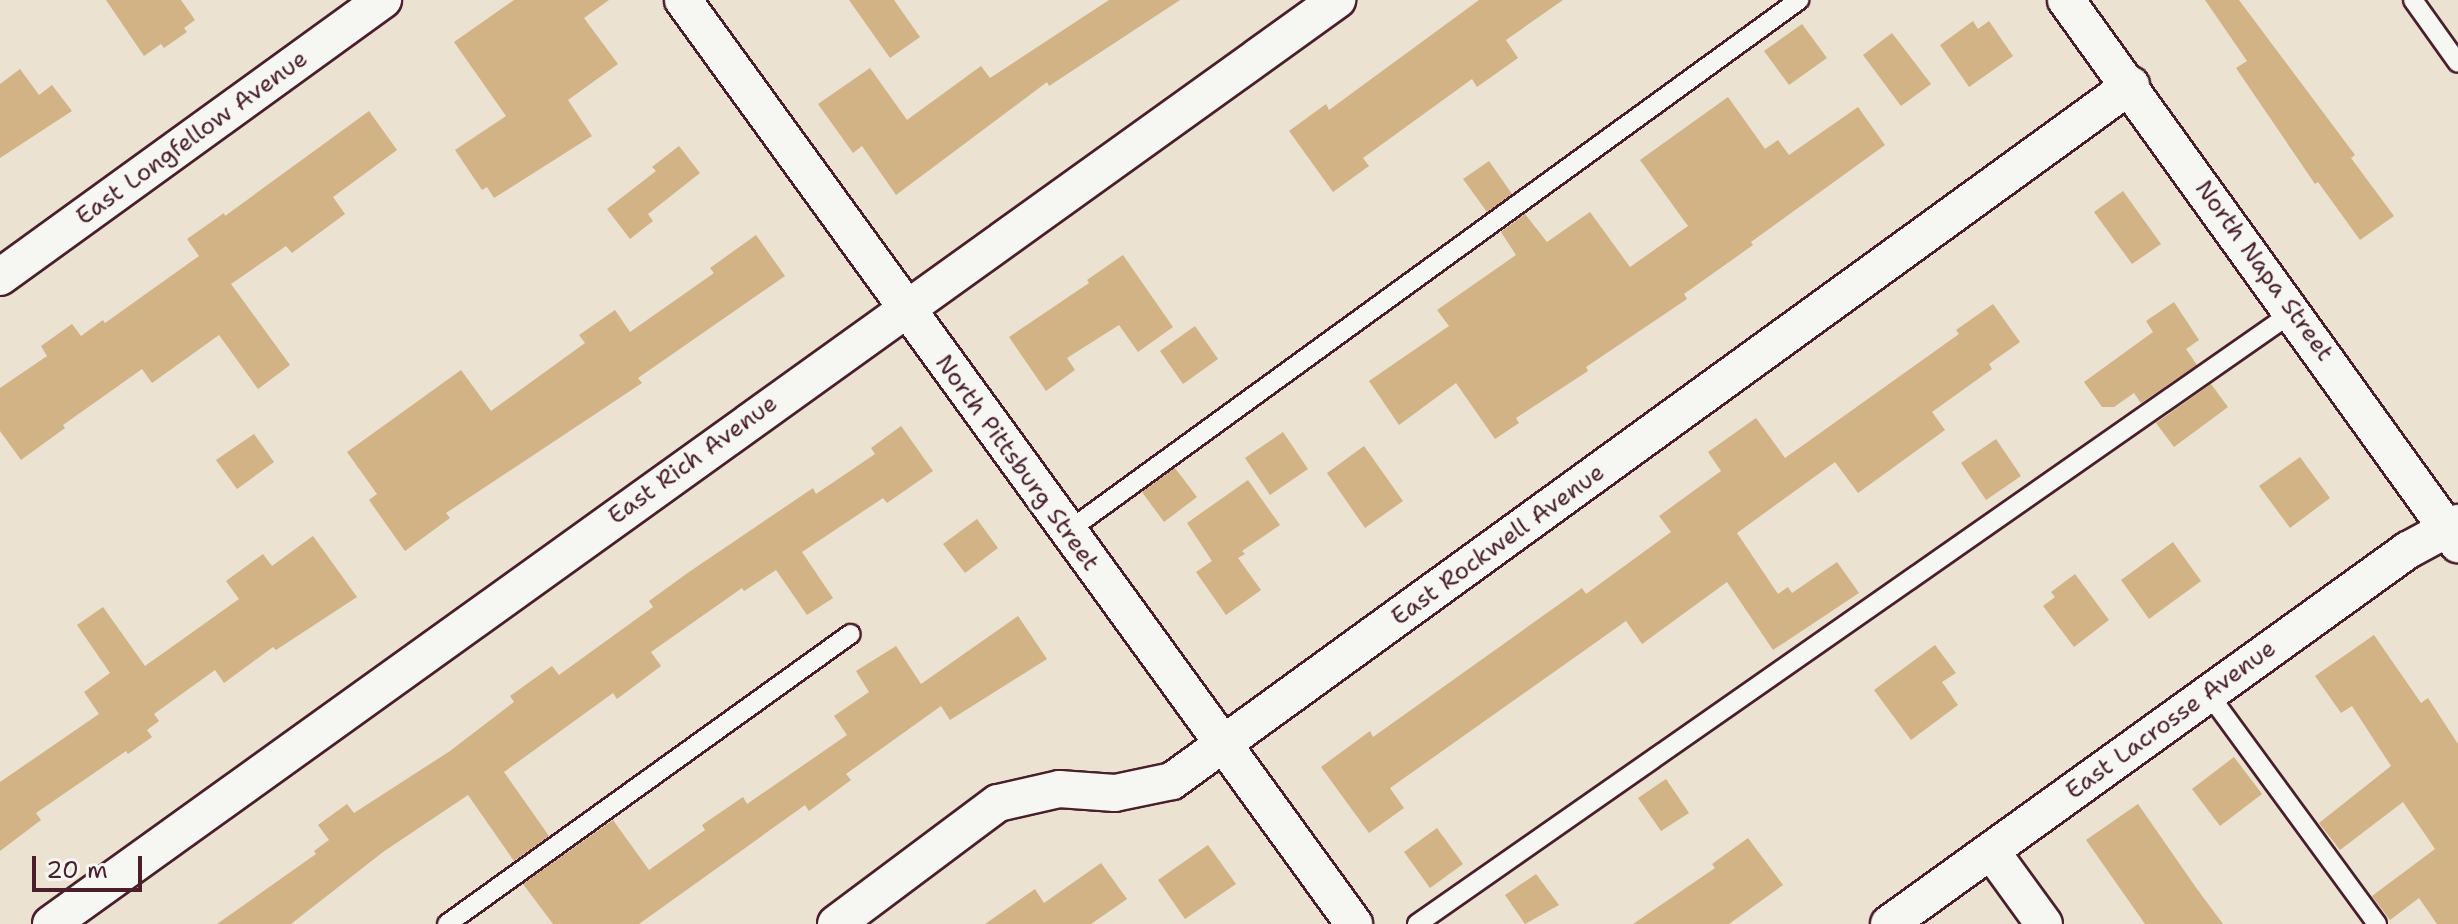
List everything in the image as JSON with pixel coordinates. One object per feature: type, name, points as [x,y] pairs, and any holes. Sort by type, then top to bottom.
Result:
[{"type":"street","name":"East Longfellow Avenue","points":[[0,277],[383,0]]},
{"type":"street","name":"North Pittsburg Street","points":[[683,0],[1354,924]]},
{"type":"street","name":"East Rich Avenue","points":[[51,924],[904,308],[1337,0]]},
{"type":"street","name":"North Napa Street","points":[[2066,0],[2131,85],[2454,532]]},
{"type":"street","name":"East Rockwell Avenue","points":[[836,924],[998,803],[1059,789],[1115,793],[1172,781],[2131,85]]},
{"type":"street","name":"East Lacrosse Avenue","points":[[1889,924],[2408,550],[2454,532]]},
{"type":"street","points":[[1991,851],[2044,924]]},
{"type":"lane","points":[[1068,531],[1799,0]]},
{"type":"lane","points":[[2413,0],[2458,63]]},
{"type":"lane","points":[[1417,924],[2293,312]]},
{"type":"lane","points":[[447,924],[851,634]]},
{"type":"lane","points":[[2208,693],[2377,924]]},
{"type":"building","points":[[106,0],[181,0],[195,20],[184,28],[187,32],[164,48],[161,44],[144,56]]},
{"type":"building","points":[[514,0],[609,0],[584,18],[618,64],[568,100],[592,136],[494,198],[487,187],[482,190],[455,150],[506,116],[454,42]]},
{"type":"building","points":[[849,0],[894,0],[920,37],[890,58]]},
{"type":"building","points":[[1109,0],[1180,0],[1049,86],[1047,82],[896,195],[862,146],[853,153],[818,104],[870,68],[907,120],[981,66],[990,78]]},
{"type":"building","points":[[1479,0],[1563,0],[1506,40],[1518,58],[1477,87],[1472,79],[1363,158],[1369,166],[1333,192],[1289,131],[1326,104],[1329,110]]},
{"type":"building","points":[[2205,0],[2239,0],[2355,155],[2351,158],[2394,216],[2360,240],[2318,182],[2315,184],[2236,68],[2247,61]]},
{"type":"building","points":[[1973,21],[1978,29],[1989,21],[2013,56],[1969,87],[1940,45]]},
{"type":"building","points":[[1802,24],[1827,58],[1789,85],[1764,51]]},
{"type":"building","points":[[1892,33],[1931,84],[1901,106],[1863,55]]},
{"type":"building","points":[[20,69],[39,95],[52,85],[72,111],[0,158],[0,84]]},
{"type":"building","points":[[1728,97],[1765,149],[1778,140],[1789,155],[1858,107],[1885,145],[1684,294],[1687,299],[1586,367],[1588,371],[1516,418],[1519,423],[1495,439],[1456,383],[1399,425],[1369,381],[1449,326],[1437,310],[1516,255],[1501,232],[1525,214],[1547,242],[1590,212],[1630,267],[1688,226],[1640,160]]},
{"type":"building","points":[[369,111],[397,150],[333,197],[345,214],[292,253],[286,246],[231,284],[290,365],[258,389],[219,335],[152,383],[142,369],[63,425],[65,428],[21,460],[0,431],[0,388],[47,356],[41,346],[72,324],[81,336],[103,320],[105,323],[199,256],[187,239],[224,213],[225,216]]},
{"type":"building","points":[[679,146],[700,173],[648,214],[653,221],[630,239],[607,209],[656,171],[652,167]]},
{"type":"building","points":[[1489,161],[1512,194],[1487,212],[1463,179]]},
{"type":"building","points":[[2123,191],[2161,244],[2132,264],[2094,212]]},
{"type":"building","points":[[756,235],[785,276],[638,378],[642,383],[446,513],[450,518],[405,551],[369,500],[377,494],[347,452],[461,370],[491,411],[585,343],[579,335],[615,310],[630,332],[714,273],[710,268]]},
{"type":"building","points":[[1123,255],[1173,327],[1138,352],[1119,325],[1067,358],[1075,370],[1046,391],[1009,337],[1089,283],[1087,280]]},
{"type":"building","points":[[2174,302],[2199,340],[2186,349],[2197,365],[2141,403],[2134,393],[2114,407],[2102,407],[2084,382],[2153,332],[2146,321]]},
{"type":"building","points":[[1993,304],[2020,342],[1989,364],[1992,369],[1932,412],[1945,430],[1858,493],[1835,462],[1737,533],[1778,594],[1788,587],[1792,593],[1837,562],[1859,593],[1773,650],[1727,582],[1642,644],[1626,621],[1390,788],[1404,808],[1369,833],[1321,767],[1370,731],[1373,737],[1582,588],[1586,594],[1671,532],[1659,516],[1721,471],[1708,452],[1756,418],[1785,458],[1959,334],[1956,330]]},
{"type":"building","points":[[1195,326],[1218,359],[1183,384],[1160,351]]},
{"type":"building","points":[[2211,384],[2228,407],[2174,447],[2156,423]]},
{"type":"building","points":[[901,426],[933,471],[887,503],[883,498],[802,552],[833,598],[807,615],[776,570],[744,591],[742,588],[651,652],[661,666],[617,699],[613,693],[504,772],[549,836],[514,861],[468,795],[383,852],[291,924],[217,924],[316,854],[314,851],[329,840],[318,825],[347,804],[354,813],[450,751],[514,702],[510,696],[552,666],[559,675],[653,607],[649,601],[689,572],[813,488],[816,494],[875,454],[871,448]]},
{"type":"building","points":[[1283,432],[1308,469],[1270,495],[1245,458]]},
{"type":"building","points":[[254,434],[274,462],[237,489],[216,460]]},
{"type":"building","points":[[1996,439],[2021,476],[1986,500],[1961,463]]},
{"type":"building","points":[[1364,446],[1403,501],[1365,528],[1327,473]]},
{"type":"building","points":[[2300,457],[2330,498],[2290,528],[2259,486]]},
{"type":"building","points":[[1175,468],[1197,497],[1164,522],[1142,492]]},
{"type":"building","points":[[1248,480],[1280,525],[1242,551],[1245,554],[1238,558],[1261,590],[1226,615],[1196,572],[1212,561],[1187,523]]},
{"type":"building","points":[[977,519],[998,548],[965,573],[943,544]]},
{"type":"building","points":[[313,536],[357,597],[276,650],[273,647],[224,683],[215,670],[154,714],[159,721],[147,730],[152,737],[128,754],[126,751],[36,813],[41,820],[0,851],[0,782],[99,714],[84,692],[110,673],[77,625],[103,607],[145,666],[239,599],[226,581],[263,554],[272,566]]},
{"type":"building","points":[[2173,542],[2201,581],[2149,619],[2121,580]]},
{"type":"building","points":[[2075,574],[2109,620],[2074,647],[2043,606],[2055,597],[2051,592]]},
{"type":"building","points":[[1018,616],[1047,659],[950,720],[941,706],[846,774],[851,780],[809,811],[805,805],[639,924],[553,924],[523,884],[613,820],[649,870],[705,830],[702,825],[743,797],[747,804],[847,735],[834,716],[869,692],[856,671],[896,646],[921,684]]},
{"type":"building","points":[[2374,635],[2421,703],[2428,698],[2458,744],[2458,924],[2437,924],[2419,898],[2390,920],[2372,896],[2435,849],[2403,802],[2340,850],[2319,823],[2391,766],[2352,706],[2341,713],[2315,676]]},
{"type":"building","points":[[1935,645],[1956,673],[1942,682],[1958,705],[1911,740],[1874,690]]},
{"type":"building","points":[[2234,757],[2262,794],[2220,826],[2192,789]]},
{"type":"building","points":[[1666,779],[1689,813],[1661,831],[1638,798]]},
{"type":"building","points":[[2138,804],[2223,924],[2145,924],[2086,840]]},
{"type":"building","points":[[1437,828],[1463,864],[1430,888],[1404,852]]},
{"type":"building","points":[[1748,838],[1783,885],[1729,924],[1633,924],[1715,868],[1712,864]]},
{"type":"building","points":[[1208,845],[1236,884],[1185,919],[1158,880]]},
{"type":"building","points":[[1101,863],[1127,899],[1091,924],[985,924],[1035,889],[1044,903]]},
{"type":"building","points":[[1536,874],[1559,905],[1525,924],[1505,895]]}]
